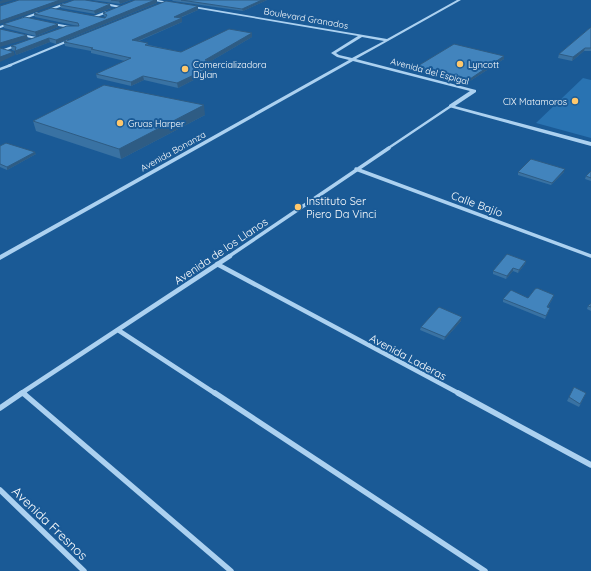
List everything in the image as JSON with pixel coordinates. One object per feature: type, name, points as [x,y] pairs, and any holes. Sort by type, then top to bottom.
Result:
[{"type":"street","points":[[151,0],[166,1]]},
{"type":"street","name":"Avenida Bonanza","points":[[0,258],[459,0]]},
{"type":"street","points":[[157,6],[166,1]]},
{"type":"street","points":[[19,20],[70,2]]},
{"type":"street","points":[[105,4],[120,7]]},
{"type":"street","points":[[94,17],[125,5]]},
{"type":"street","name":"Boulevard Granados","points":[[182,5],[387,40]]},
{"type":"street","points":[[51,9],[58,10]]},
{"type":"street","points":[[87,15],[100,18]]},
{"type":"street","points":[[25,18],[32,19]]},
{"type":"street","points":[[0,27],[12,22]]},
{"type":"street","points":[[46,22],[72,28]]},
{"type":"street","points":[[61,29],[67,27]]},
{"type":"street","points":[[14,33],[36,38]]},
{"type":"street","points":[[30,41],[42,36]]},
{"type":"street","points":[[354,59],[333,53],[362,36]]},
{"type":"street","points":[[0,69],[75,39]]},
{"type":"street","points":[[4,50],[17,46]]},
{"type":"street","points":[[0,49],[10,52]]},
{"type":"street","name":"Avenida del Espigal","points":[[354,59],[474,90],[451,106]]},
{"type":"street","points":[[451,106],[591,144]]},
{"type":"street","name":"Avenida de los Llanos","points":[[0,408],[451,106]]},
{"type":"street","name":"Calle Bajío","points":[[356,169],[591,256]]},
{"type":"street","name":"Avenida Laderas","points":[[217,264],[591,465]]},
{"type":"street","points":[[118,330],[484,571]]},
{"type":"street","points":[[24,393],[231,571]]},
{"type":"street","name":"Avenida Fresnos","points":[[0,490],[84,571]]},
{"type":"shaded area","name":"CIX Matamoros","points":[[583,78],[591,80],[591,138],[536,123]]},
{"type":"building","points":[[19,0],[60,0],[0,21],[0,6]]},
{"type":"building","points":[[74,0],[85,0],[110,4],[94,11],[60,5]]},
{"type":"building","points":[[135,0],[155,0],[56,40],[49,38],[15,51],[16,47],[11,46],[67,26],[79,26],[78,23],[34,14],[51,8],[105,18],[107,15],[103,13]]},
{"type":"building","points":[[181,0],[262,0],[242,9]]},
{"type":"building","points":[[166,1],[198,6],[174,17],[182,18],[132,40],[148,43],[145,45],[181,52],[229,29],[252,33],[205,60],[219,63],[177,83],[143,76],[131,82],[96,74],[131,58],[64,42]]},
{"type":"building","points":[[25,17],[58,24],[35,32],[3,24]]},
{"type":"building","points":[[591,27],[591,48],[585,48],[573,57],[559,54]]},
{"type":"building","points":[[0,29],[27,35],[0,43]]},
{"type":"building","name":"Lyncott","points":[[454,44],[504,56],[467,81],[416,67]]},
{"type":"building","points":[[0,48],[14,52],[0,57]]},
{"type":"building","name":"Gruas Harper","points":[[104,85],[204,105],[119,149],[33,121]]},
{"type":"building","points":[[6,143],[35,152],[7,167],[0,164],[0,146]]},
{"type":"building","points":[[531,159],[565,169],[552,183],[518,172]]},
{"type":"building","points":[[591,171],[591,178],[586,176]]},
{"type":"building","points":[[507,254],[526,261],[519,270],[513,268],[507,276],[493,271]]},
{"type":"building","points":[[537,288],[554,295],[547,307],[550,308],[546,316],[503,299],[511,290],[528,298]]},
{"type":"building","points":[[439,307],[462,317],[445,337],[421,327]]},
{"type":"building","points":[[574,387],[586,393],[580,404],[569,397]]},
{"type":"place","name":"Lyncott","points":[[460,64]]},
{"type":"place","name":"Comercializadora Dylan","points":[[185,69]]},
{"type":"place","name":"CIX Matamoros","points":[[575,101]]},
{"type":"place","name":"Gruas Harper","points":[[120,123]]},
{"type":"place","name":"Instituto Ser Piero Da Vinci","points":[[298,207]]}]
